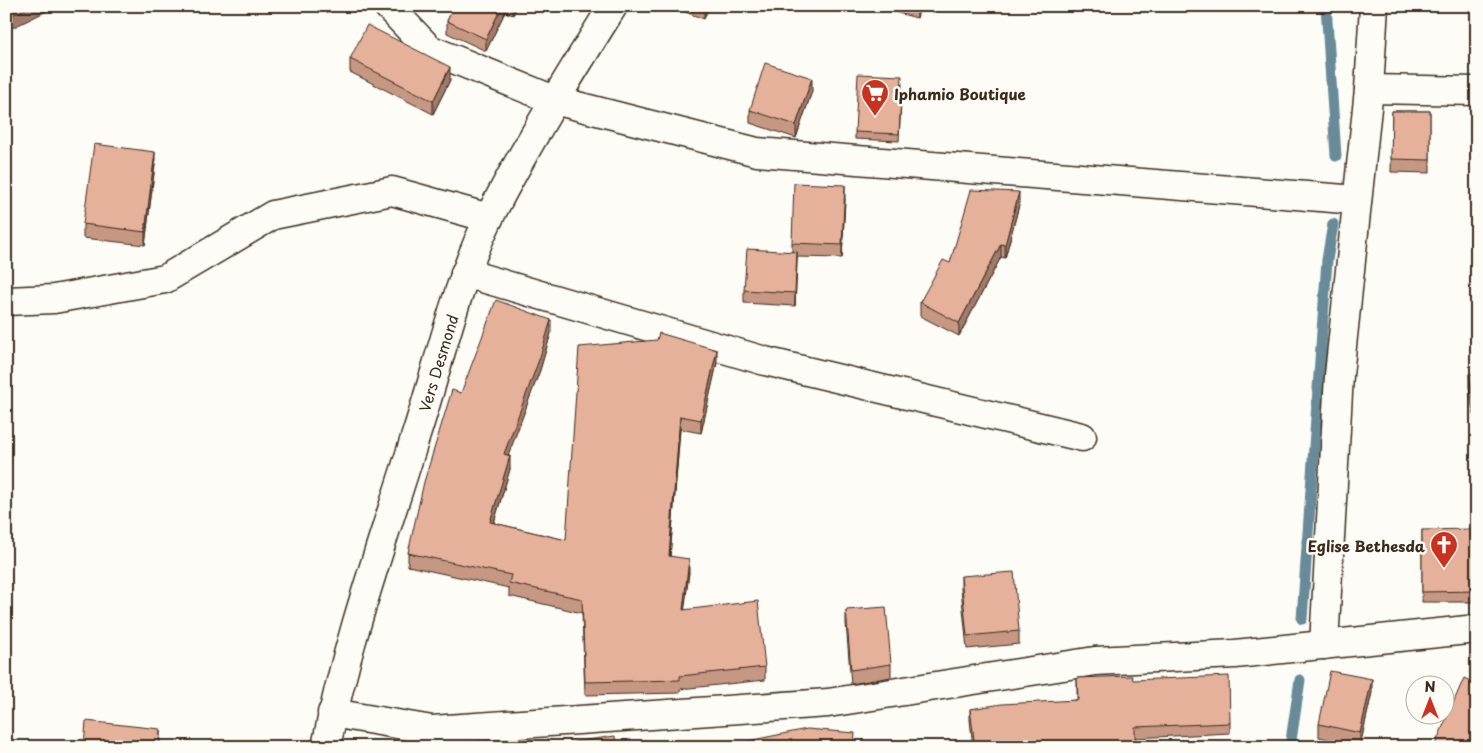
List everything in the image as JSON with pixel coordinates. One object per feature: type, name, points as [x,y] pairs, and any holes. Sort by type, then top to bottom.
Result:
[{"type":"street","points":[[388,6],[429,49],[554,100],[757,152],[1357,200]]},
{"type":"street","name":"Vers Desmond","points":[[326,747],[332,713],[358,612],[416,437],[465,273],[489,218],[554,100],[613,6]]},
{"type":"street","points":[[1324,645],[1339,376],[1369,89],[1374,6]]},
{"type":"street","points":[[1369,89],[1477,91]]},
{"type":"street","points":[[6,301],[54,299],[165,279],[273,215],[392,191],[489,218]]},
{"type":"street","points":[[465,273],[765,361],[1082,437]]},
{"type":"street","points":[[332,713],[432,730],[818,704],[1095,661],[1235,654],[1477,629]]},
{"type":"building","points":[[6,6],[31,6],[6,18]]},
{"type":"building","points":[[454,6],[502,6],[486,39],[447,21]]},
{"type":"building","points":[[367,25],[450,67],[433,101],[350,59]]},
{"type":"building","points":[[765,63],[812,78],[796,125],[750,110]]},
{"type":"building","points":[[858,74],[902,76],[899,134],[855,132]]},
{"type":"building","points":[[1392,111],[1430,111],[1430,160],[1391,159]]},
{"type":"building","points":[[94,144],[155,152],[145,232],[83,224]]},
{"type":"building","points":[[794,183],[845,185],[842,245],[792,243]]},
{"type":"building","points":[[971,190],[1019,192],[1005,245],[1001,244],[959,323],[920,302],[943,260],[950,263]]},
{"type":"building","points":[[747,249],[797,252],[795,293],[744,290]]},
{"type":"building","points":[[496,300],[551,320],[540,357],[504,454],[510,456],[490,522],[566,540],[579,347],[657,340],[659,333],[717,350],[701,420],[680,416],[669,556],[689,559],[683,610],[758,601],[765,667],[680,676],[680,680],[585,682],[582,599],[509,583],[511,575],[408,553],[424,482],[452,390],[461,393]]},
{"type":"building","points":[[1477,373],[1477,424],[1469,374]]},
{"type":"building","points":[[1471,529],[1472,540],[1477,540],[1477,591],[1422,592],[1422,530]]},
{"type":"building","points":[[1014,572],[1019,631],[967,636],[961,576]]},
{"type":"building","points":[[886,607],[891,664],[851,670],[846,610]]},
{"type":"building","points":[[1330,671],[1372,679],[1360,733],[1319,724]]},
{"type":"building","points":[[1132,676],[1133,680],[1229,676],[1230,723],[1135,727],[1135,743],[1064,747],[975,747],[970,709],[1002,704],[1078,700],[1077,678]]},
{"type":"building","points":[[1464,678],[1477,684],[1477,747],[1434,747],[1443,726],[1456,726],[1456,696]]},
{"type":"building","points":[[86,721],[160,729],[159,747],[84,747]]},
{"type":"building","points":[[807,729],[855,733],[854,747],[744,747],[743,742]]},
{"type":"building","points":[[615,736],[616,747],[566,747],[574,745],[574,742]]},
{"type":"building","points":[[679,743],[680,747],[650,747]]},
{"type":"waterway","points":[[1326,6],[1336,156]]},
{"type":"waterway","points":[[1302,619],[1327,260],[1333,224]]},
{"type":"waterway","points":[[1290,747],[1300,680]]},
{"type":"place","name":"Iphamio Boutique","points":[[875,117]]},
{"type":"place","name":"Eglise Bethesda","points":[[1444,569]]}]
